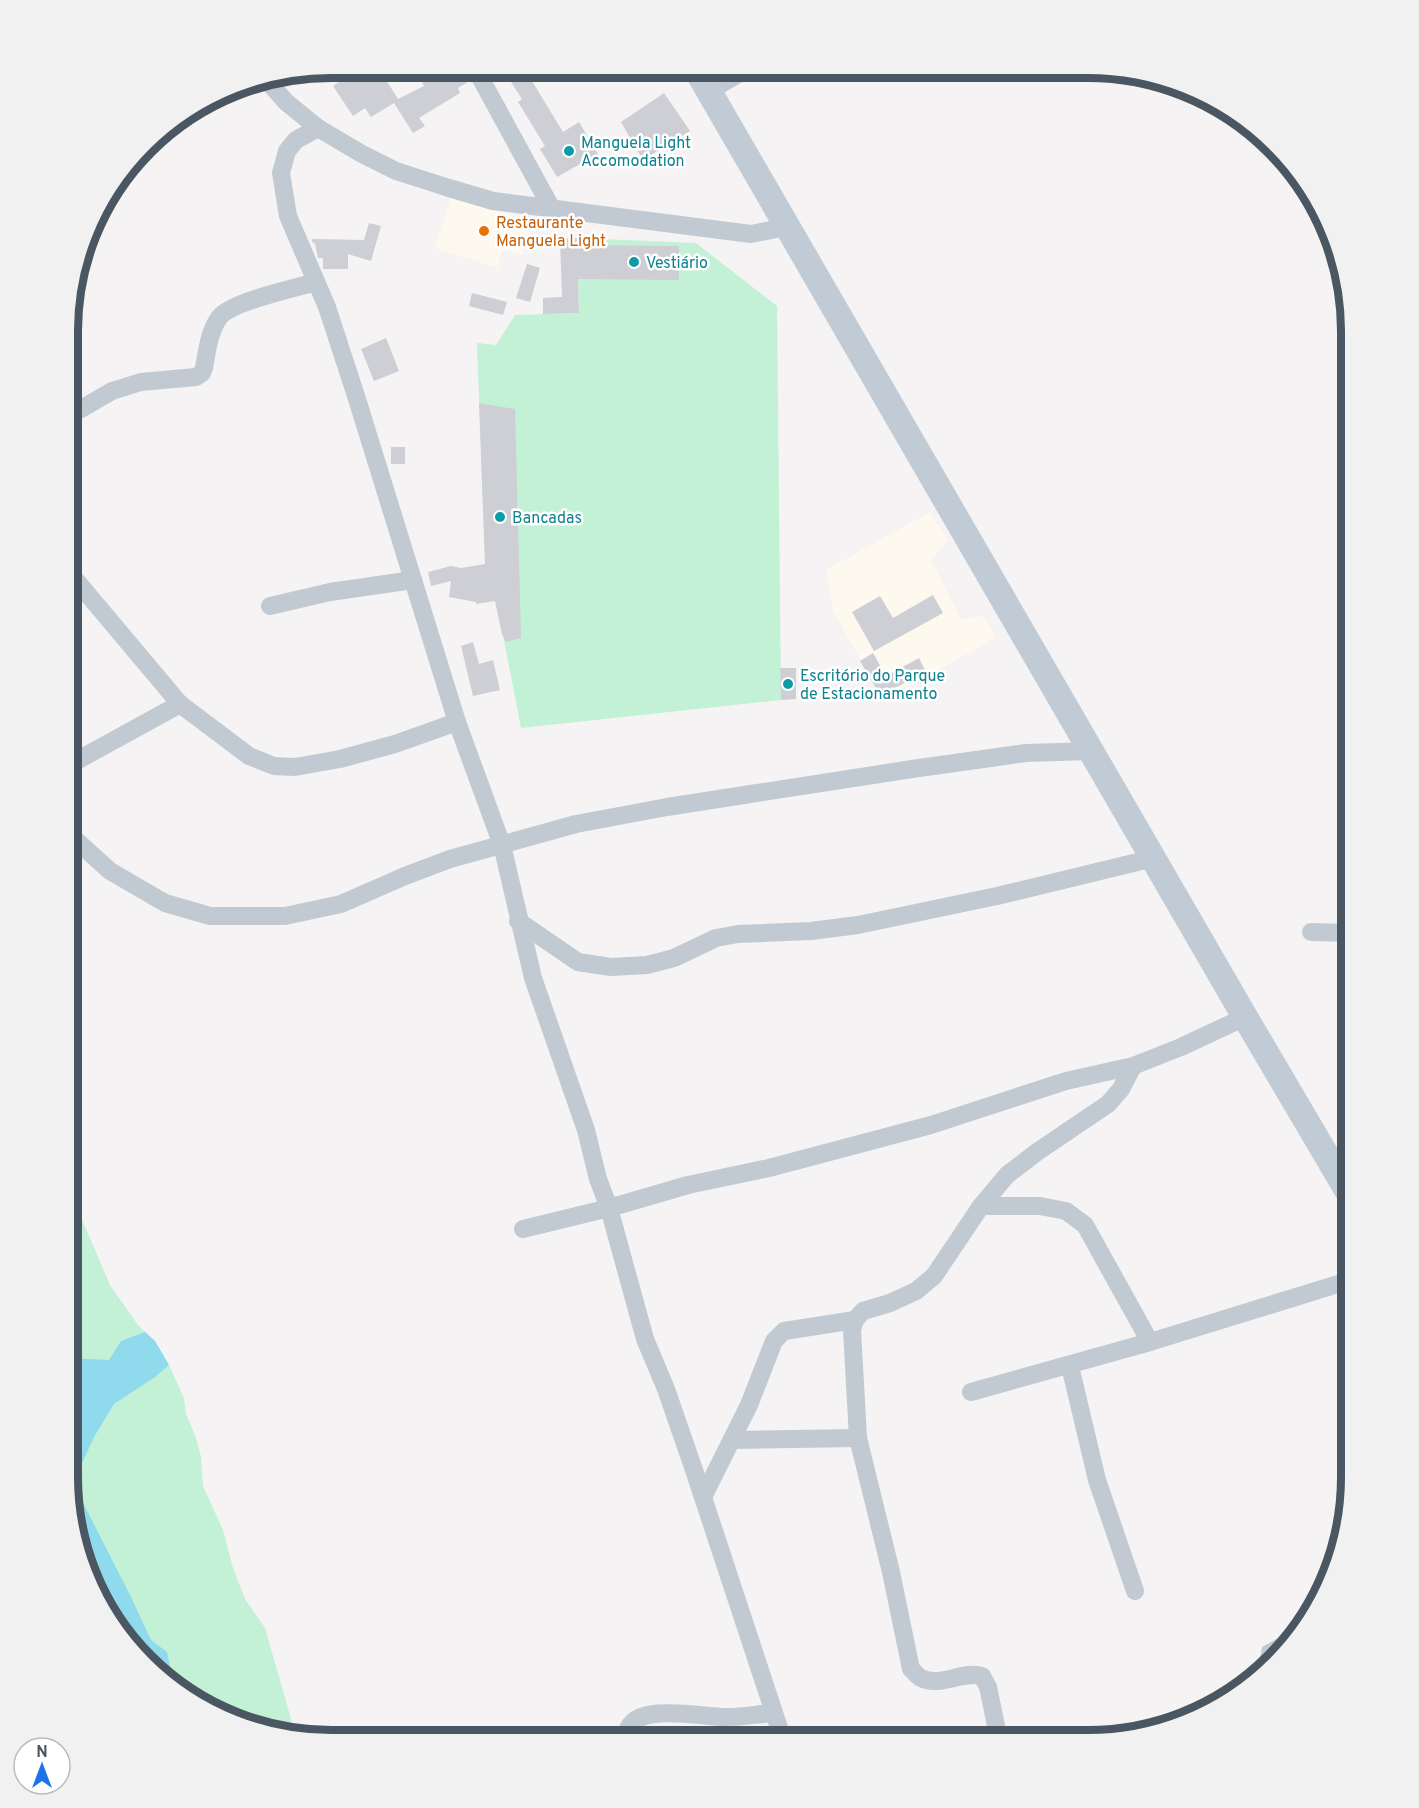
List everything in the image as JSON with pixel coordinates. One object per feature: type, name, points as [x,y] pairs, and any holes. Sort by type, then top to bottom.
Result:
[{"type":"main road","points":[[701,78],[1341,1180]]},
{"type":"street","points":[[480,78],[552,209]]},
{"type":"street","points":[[709,91],[730,78]]},
{"type":"street","points":[[271,85],[286,102],[318,128],[362,154],[396,171],[493,201],[751,234],[786,227]]},
{"type":"street","points":[[318,128],[296,140],[287,151],[281,173],[288,216],[327,307],[457,722],[502,845],[533,978],[586,1130],[645,1339],[666,1389],[780,1730]]},
{"type":"street","points":[[78,410],[112,391],[141,382],[196,377],[204,368],[212,332],[220,316],[234,306],[316,282]]},
{"type":"street","points":[[270,606],[330,592],[413,580]]},
{"type":"street","points":[[78,583],[180,704],[249,756],[274,766],[295,767],[340,759],[395,744],[457,722]]},
{"type":"street","points":[[78,760],[180,704]]},
{"type":"street","points":[[78,842],[110,871],[165,903],[210,916],[285,916],[341,904],[450,859],[576,824],[667,807],[1014,754],[1092,751]]},
{"type":"street","points":[[518,921],[578,962],[611,967],[647,964],[674,958],[716,938],[738,934],[811,931],[858,925],[997,896],[1154,858]]},
{"type":"street","points":[[1311,932],[1341,933]]},
{"type":"street","points":[[523,1229],[609,1208],[688,1185],[769,1168],[931,1125],[1066,1081],[1133,1066],[1181,1047],[1245,1017]]},
{"type":"street","points":[[997,1730],[988,1687],[982,1677],[974,1674],[934,1681],[921,1678],[911,1669],[891,1572],[858,1438],[852,1330],[855,1320],[863,1311],[916,1291],[934,1276],[981,1206],[1007,1175],[1108,1104],[1121,1089],[1133,1066]]},
{"type":"street","points":[[981,1206],[1040,1206],[1066,1211],[1085,1225],[1150,1342]]},
{"type":"street","points":[[971,1392],[1070,1366],[1341,1283]]},
{"type":"street","points":[[703,1497],[749,1405],[774,1341],[784,1331],[804,1326],[855,1320]]},
{"type":"street","points":[[1070,1366],[1097,1480],[1135,1591]]},
{"type":"street","points":[[732,1440],[858,1438]]},
{"type":"street","points":[[627,1730],[631,1723],[650,1714],[670,1712],[726,1718],[774,1713]]},
{"type":"lane","points":[[1265,1658],[1266,1650],[1279,1643]]},
{"type":"shaded area","points":[[451,197],[533,221],[522,255],[502,250],[497,268],[435,248]]},
{"type":"shaded area","points":[[930,512],[948,541],[931,560],[961,619],[984,616],[996,638],[883,700],[833,611],[826,570]]},
{"type":"green space","points":[[577,238],[696,243],[777,306],[781,700],[521,728],[489,563],[485,557],[477,343],[496,345],[515,315],[579,313]]},
{"type":"green space","points":[[78,1210],[110,1285],[138,1325],[155,1341],[184,1398],[186,1414],[201,1457],[203,1486],[223,1530],[233,1568],[245,1599],[265,1628],[293,1727],[249,1717],[234,1711],[204,1696],[177,1678],[152,1656],[130,1631],[112,1604],[97,1574],[83,1527],[78,1477]]},
{"type":"water","points":[[145,1332],[155,1341],[169,1365],[114,1404],[94,1437],[78,1472],[78,1358],[109,1360],[121,1341]]},
{"type":"water","points":[[79,1495],[151,1640],[167,1652],[172,1673],[141,1644],[112,1604],[91,1559],[83,1527]]},
{"type":"building","points":[[345,78],[364,78],[366,82],[372,78],[385,78],[398,99],[424,86],[420,78],[468,78],[469,81],[458,88],[460,93],[419,118],[425,126],[413,133],[394,103],[371,117],[365,108],[353,116],[333,86]]},
{"type":"building","points":[[508,78],[530,78],[563,132],[579,122],[598,154],[557,177],[540,149],[545,146],[518,102],[522,99]]},
{"type":"building","points":[[664,93],[690,131],[643,160],[621,122]]},
{"type":"building","points":[[369,223],[381,226],[371,261],[348,254],[348,269],[323,269],[323,258],[318,258],[312,239],[364,240]]},
{"type":"building","name":"Vestiário","points":[[577,238],[577,245],[679,246],[679,280],[578,279],[579,313],[543,314],[543,298],[562,297],[560,239]]},
{"type":"building","points":[[527,264],[540,268],[530,302],[516,298]]},
{"type":"building","points":[[472,293],[507,302],[503,315],[469,306]]},
{"type":"building","points":[[386,338],[399,371],[374,381],[361,349]]},
{"type":"building","name":"Bancadas","points":[[479,403],[515,409],[521,638],[506,642],[495,601],[476,604],[476,602],[449,597],[451,581],[431,586],[428,572],[451,566],[461,568],[485,564]]},
{"type":"building","points":[[391,447],[405,447],[405,464],[391,464]]},
{"type":"building","points":[[933,595],[943,613],[874,651],[852,612],[880,596],[893,618]]},
{"type":"building","points":[[473,642],[479,664],[493,660],[500,690],[473,696],[461,646]]},
{"type":"building","points":[[873,653],[886,676],[919,658],[926,672],[893,689],[896,693],[883,700],[860,661]]},
{"type":"building","name":"Escritório do Parque de Estacionamento","points":[[780,668],[796,668],[796,699],[781,700]]},
{"type":"place","name":"Manguela Light Accomodation","points":[[569,151]]},
{"type":"place","name":"Restaurante Manguela Light","points":[[484,231]]},
{"type":"place","name":"Vestiário","points":[[634,262]]},
{"type":"place","name":"Bancadas","points":[[500,517]]},
{"type":"place","name":"Escritório do Parque de Estacionamento","points":[[788,684]]}]
